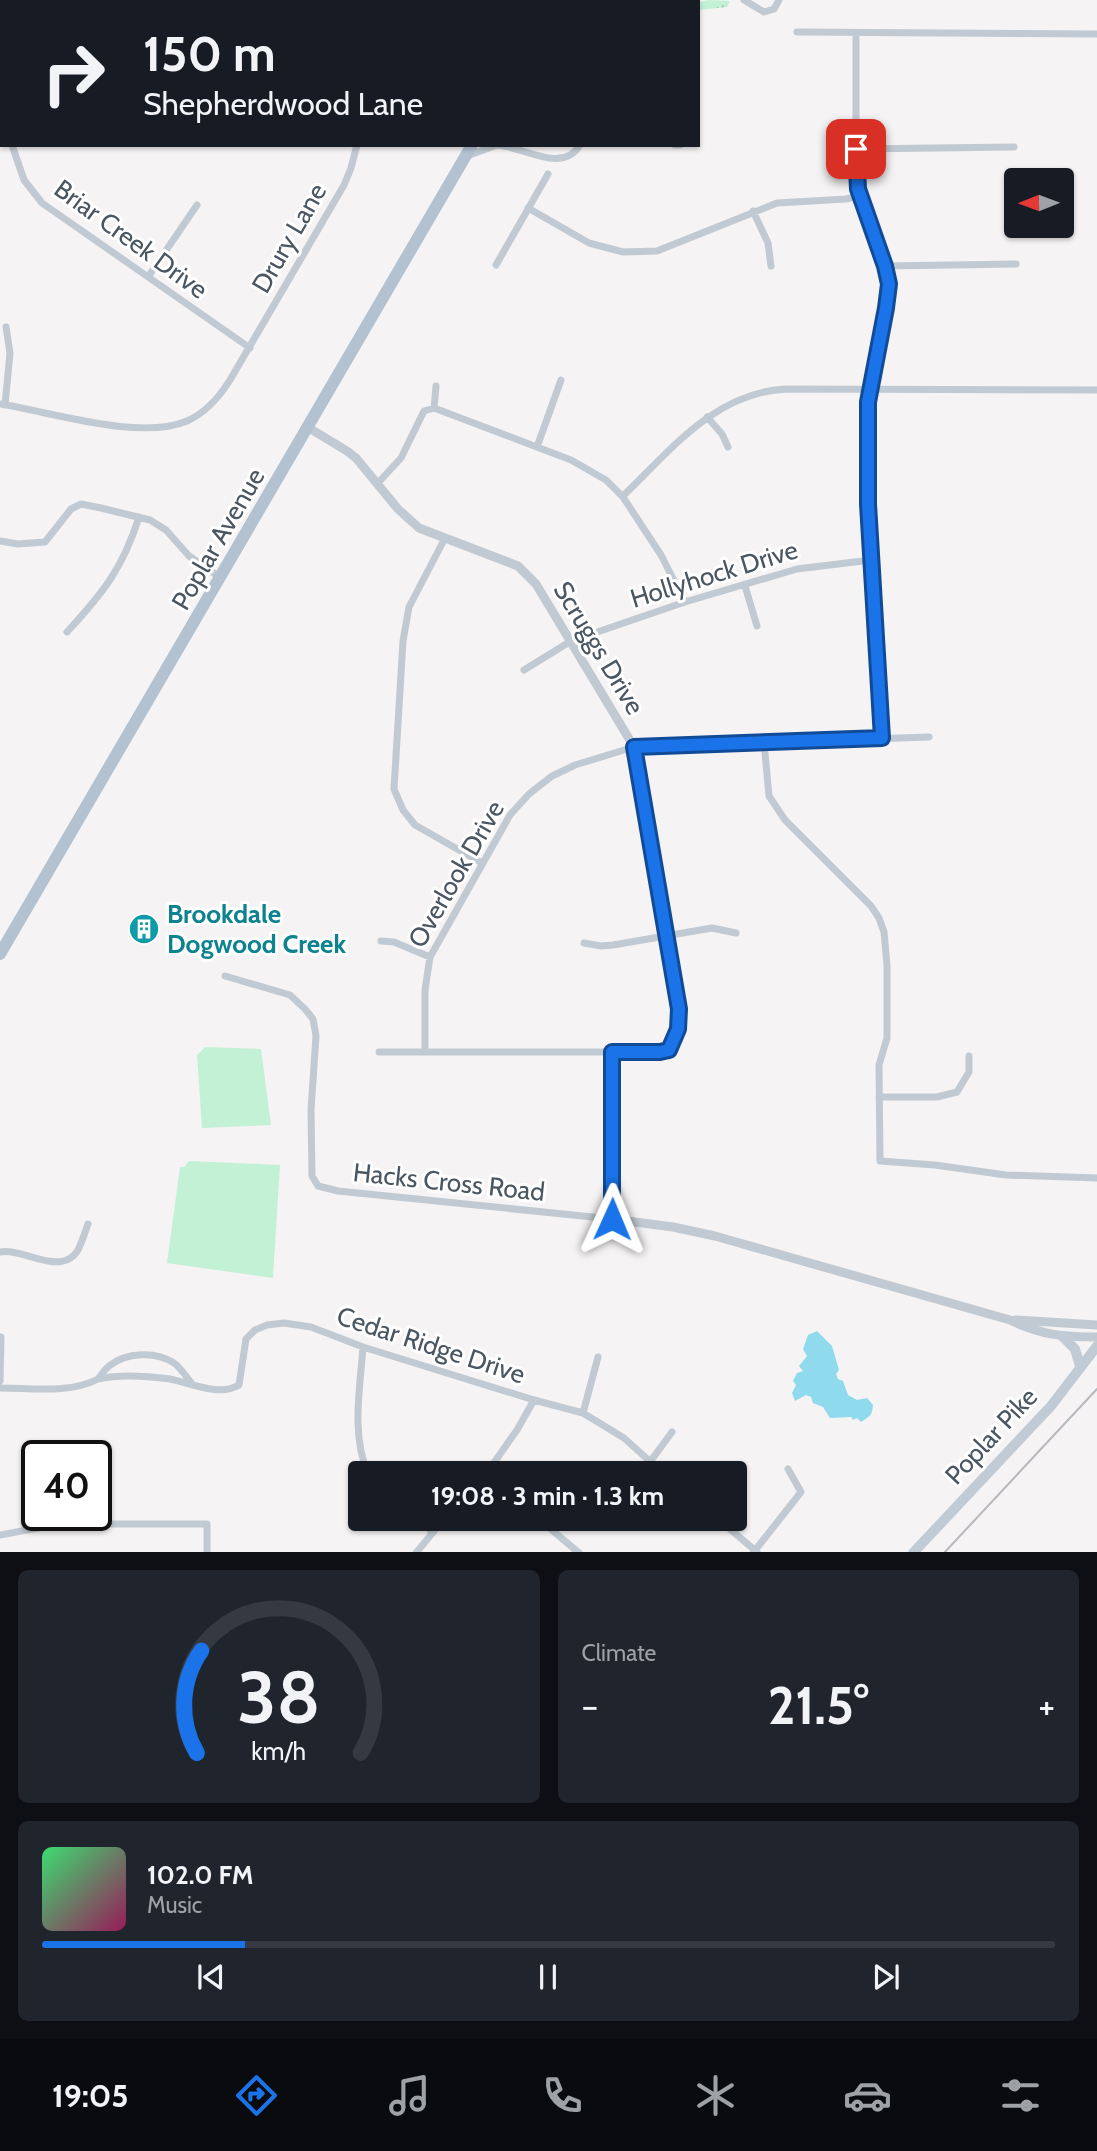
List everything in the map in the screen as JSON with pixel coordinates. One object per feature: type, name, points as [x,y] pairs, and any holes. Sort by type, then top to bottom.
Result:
[{"type":"main road","name":"Poplar Avenue","points":[[0,954],[469,151]]},
{"type":"main road","points":[[1062,1336],[1075,1349],[1080,1366]]},
{"type":"main road","name":"Poplar Pike","points":[[913,1552],[1051,1406],[1097,1346]]},
{"type":"street","points":[[744,0],[764,12],[774,9],[779,0]]},
{"type":"street","points":[[797,32],[1097,34]]},
{"type":"street","points":[[856,33],[856,180],[889,284],[870,389],[867,487],[882,738]]},
{"type":"street","name":"Briar Creek Drive","points":[[13,147],[24,180],[42,203],[250,348]]},
{"type":"street","name":"Drury Lane","points":[[3,405],[124,427],[158,428],[188,421],[222,392],[250,348],[344,185],[356,147]]},
{"type":"street","points":[[469,151],[488,147]]},
{"type":"street","points":[[518,147],[537,156],[558,159],[570,156],[578,147]]},
{"type":"street","points":[[856,149],[1014,147]]},
{"type":"street","points":[[496,265],[548,174]]},
{"type":"street","points":[[528,208],[589,243],[623,252],[657,251],[777,203],[860,196]]},
{"type":"street","points":[[148,277],[197,205]]},
{"type":"street","points":[[753,211],[768,243],[771,266]]},
{"type":"street","points":[[885,266],[1016,264]]},
{"type":"street","points":[[3,405],[10,353],[6,327]]},
{"type":"street","points":[[537,446],[561,380]]},
{"type":"street","points":[[434,408],[436,386]]},
{"type":"street","points":[[623,496],[706,417],[733,401],[768,390],[1097,390]]},
{"type":"street","points":[[378,483],[401,458],[424,411],[434,408],[537,446],[590,470],[623,496],[661,555],[685,602]]},
{"type":"street","points":[[706,417],[722,434],[728,447]]},
{"type":"street","name":"Scruggs Drive","points":[[309,428],[347,450],[398,509],[419,528],[444,540],[518,566],[536,584],[634,747],[679,1009],[678,1029],[669,1050],[612,1052]]},
{"type":"street","points":[[0,541],[18,544],[44,542],[71,509],[81,504],[150,520],[166,530],[189,556],[221,578]]},
{"type":"street","points":[[67,632],[120,568],[139,517]]},
{"type":"street","points":[[444,540],[409,607],[403,641],[394,789],[402,810],[415,825],[482,863]]},
{"type":"street","name":"Hollyhock Drive","points":[[524,670],[571,641],[685,602],[797,569],[871,560]]},
{"type":"street","points":[[745,586],[757,626]]},
{"type":"street","name":"Overlook Drive","points":[[425,1052],[425,990],[430,957],[510,815],[546,780],[575,765],[634,747],[929,737]]},
{"type":"street","points":[[764,742],[769,796],[785,820],[871,906],[884,932],[887,1038],[880,1060],[879,1155],[882,1162],[935,1164],[1006,1175],[1097,1178]]},
{"type":"street","points":[[584,943],[601,946],[712,928],[736,933]]},
{"type":"street","points":[[381,940],[394,942],[430,957]]},
{"type":"street","name":"Hacks Cross Road","points":[[225,976],[290,995],[310,1014],[316,1036],[311,1110],[311,1169],[312,1180],[318,1186],[338,1191],[673,1227],[715,1236],[1010,1320],[1029,1329],[1062,1336],[1097,1337]]},
{"type":"street","points":[[379,1052],[612,1052],[612,1219]]},
{"type":"street","points":[[879,1097],[937,1097],[957,1092],[969,1072],[969,1056]]},
{"type":"street","points":[[0,1252],[10,1251],[50,1262],[66,1260],[79,1249],[88,1224]]},
{"type":"street","name":"Hacks Cross Road","points":[[1010,1320],[1097,1325]]},
{"type":"street","name":"Cedar Ridge Drive","points":[[193,1385],[209,1389],[233,1388],[239,1385],[246,1339],[255,1329],[291,1323],[583,1413],[624,1438],[649,1461]]},
{"type":"street","points":[[0,1381],[1,1337]]},
{"type":"street","points":[[363,1347],[358,1433],[363,1461]]},
{"type":"street","points":[[98,1379],[108,1366],[123,1358],[157,1356],[174,1364],[193,1385]]},
{"type":"street","points":[[583,1413],[598,1357]]},
{"type":"street","points":[[0,1388],[70,1388],[98,1379],[151,1377],[193,1385]]},
{"type":"street","points":[[495,1461],[534,1400]]},
{"type":"street","points":[[651,1461],[672,1432]]},
{"type":"street","points":[[731,1531],[755,1552],[801,1492],[788,1469]]},
{"type":"street","points":[[0,1535],[59,1524],[207,1524],[207,1552]]},
{"type":"street","points":[[554,1531],[579,1552]]},
{"type":"street","points":[[416,1552],[433,1532]]},
{"type":"green space","points":[[730,1],[727,7],[700,10],[700,2]]},
{"type":"green space","points":[[205,1047],[261,1049],[271,1125],[202,1128],[197,1055]]},
{"type":"green space","points":[[189,1161],[280,1165],[273,1278],[167,1263],[180,1167],[184,1167]]},
{"type":"water","points":[[817,1331],[832,1346],[839,1370],[836,1374],[838,1379],[843,1381],[848,1395],[857,1400],[867,1398],[873,1405],[870,1415],[861,1422],[851,1417],[830,1418],[823,1407],[813,1403],[811,1397],[806,1395],[795,1401],[792,1393],[796,1385],[793,1381],[797,1373],[803,1371],[799,1366],[807,1356],[803,1349],[808,1335]]},
{"type":"railway","points":[[945,1552],[1097,1389]]},
{"type":"place","name":"Brookdale Dogwood Creek","points":[[144,929]]},
{"type":"route","points":[[612,1219],[612,1052],[669,1050],[678,1029],[679,1009],[634,747],[882,738],[868,504],[868,402],[889,284],[858,189],[856,149]]}]
